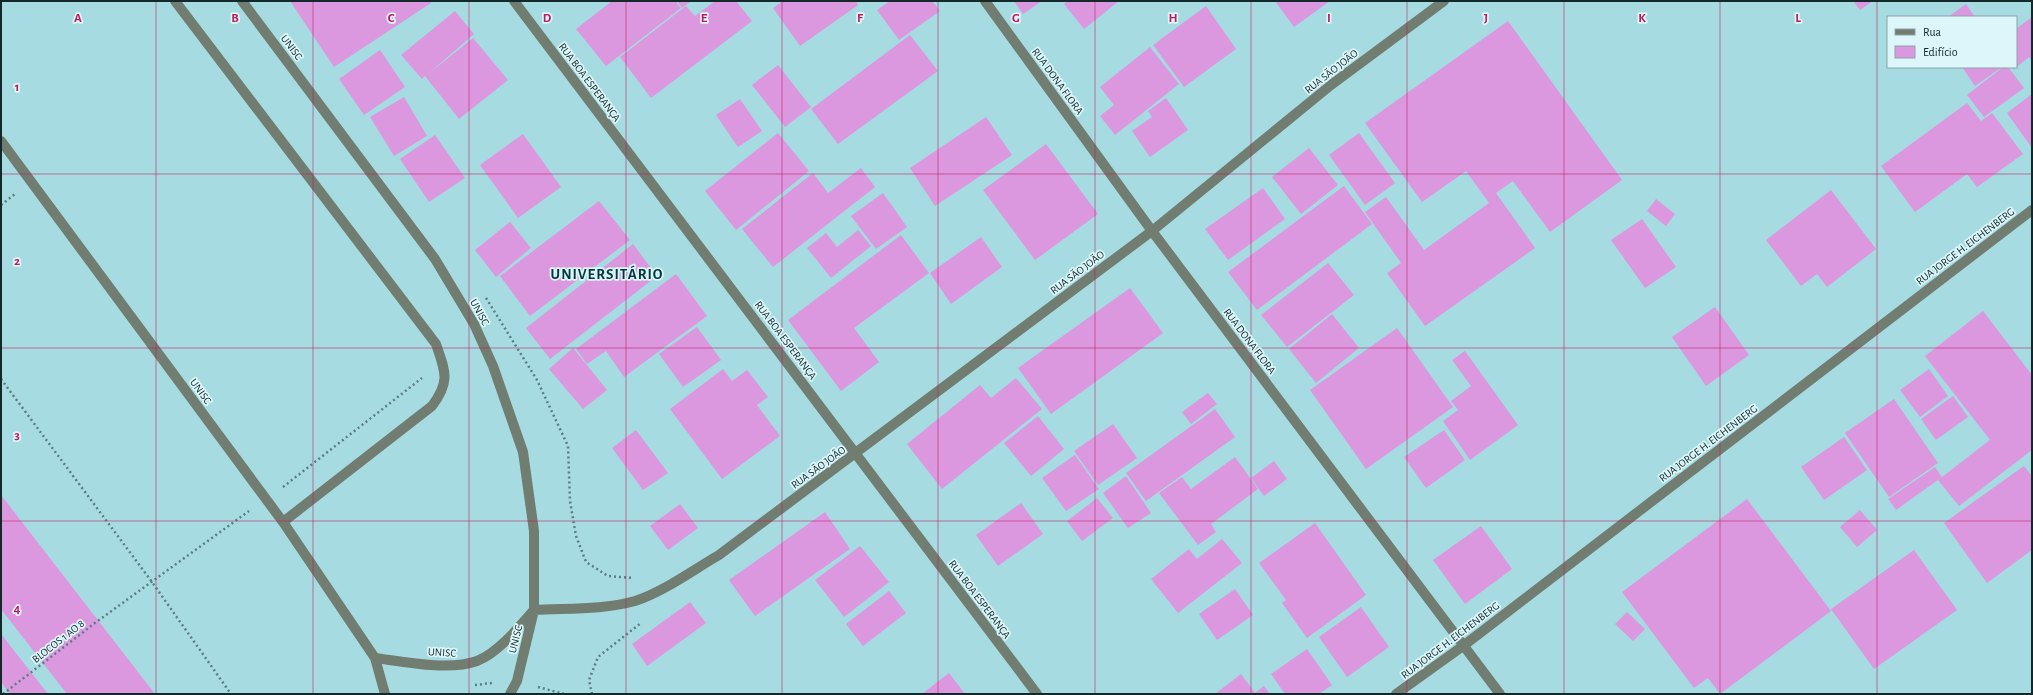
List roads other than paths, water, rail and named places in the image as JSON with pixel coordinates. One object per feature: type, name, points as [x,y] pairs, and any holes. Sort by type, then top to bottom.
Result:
[{"type":"street","points":[[175,1],[436,344],[445,371],[445,380],[441,394],[432,406],[283,522]]},
{"type":"street","name":"UNISC","points":[[242,1],[436,259],[474,324],[493,366],[523,452],[534,531],[534,610],[516,681],[510,694]]},
{"type":"street","name":"RUA BOA ESPERANÇA","points":[[514,1],[857,453],[1037,694]]},
{"type":"street","name":"RUA DONA FLORA","points":[[985,1],[1152,231],[1500,694]]},
{"type":"street","name":"RUA SÃO JOÃO","points":[[534,610],[606,606],[636,601],[667,586],[719,555],[1152,231],[1331,85],[1444,1]]},
{"type":"street","name":"UNISC","points":[[1,141],[283,522],[376,658],[385,694]]},
{"type":"street","name":"RUA JORGE H. EICHENBERG","points":[[1396,694],[1463,646],[2032,210]]},
{"type":"street","name":"UNISC","points":[[376,658],[462,665],[478,660],[508,639],[534,610]]},
{"type":"district","name":"UNIVERSITÁRIO","points":[[607,274]]}]
